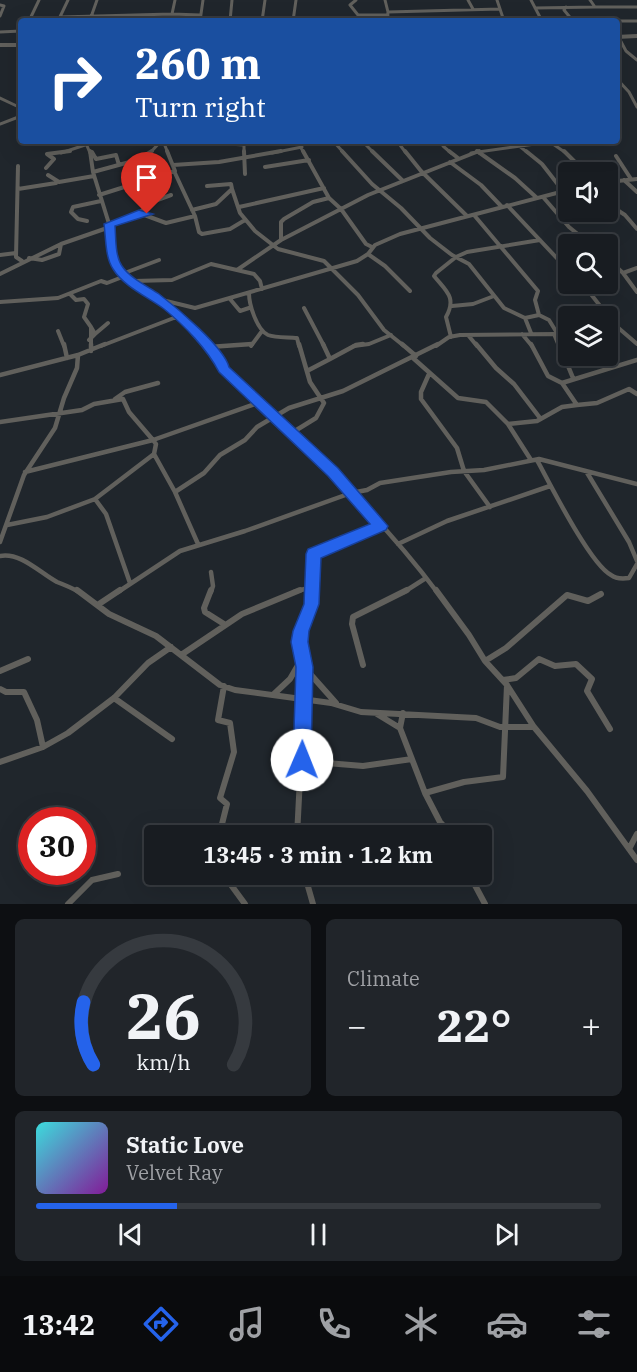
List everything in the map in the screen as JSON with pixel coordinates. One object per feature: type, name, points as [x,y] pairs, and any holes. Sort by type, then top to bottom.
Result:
[{"type":"street","points":[[30,18],[39,0]]},
{"type":"street","points":[[68,0],[60,17],[200,15],[203,0]]},
{"type":"street","points":[[90,16],[97,0]]},
{"type":"street","points":[[172,14],[175,0]]},
{"type":"street","points":[[230,18],[232,0]]},
{"type":"street","points":[[262,18],[265,0]]},
{"type":"street","points":[[293,18],[296,0]]},
{"type":"street","points":[[356,0],[350,5],[358,15],[500,9]]},
{"type":"street","points":[[385,0],[387,18]]},
{"type":"street","points":[[468,0],[473,9]]},
{"type":"street","points":[[497,0],[503,18]]},
{"type":"street","points":[[531,0],[539,18]]},
{"type":"street","points":[[582,7],[590,0],[595,7]]},
{"type":"street","points":[[0,4],[4,6],[0,16]]},
{"type":"street","points":[[566,7],[564,10],[571,18]]},
{"type":"street","points":[[535,9],[637,7]]},
{"type":"street","points":[[620,21],[637,21]]},
{"type":"street","points":[[0,32],[18,31]]},
{"type":"street","points":[[620,36],[637,36]]},
{"type":"street","points":[[620,41],[626,51],[637,60]]},
{"type":"street","points":[[0,45],[18,45]]},
{"type":"street","points":[[620,82],[629,92],[637,107]]},
{"type":"street","points":[[0,98],[18,106]]},
{"type":"street","points":[[0,124],[18,117]]},
{"type":"street","points":[[46,168],[54,159],[47,154],[68,152],[85,144]]},
{"type":"street","points":[[88,144],[96,159],[116,155],[119,165]]},
{"type":"street","points":[[18,189],[93,174],[148,155],[159,144]]},
{"type":"street","points":[[163,144],[195,216],[197,228],[202,234],[236,227],[245,220]]},
{"type":"street","points":[[244,144],[245,174]]},
{"type":"street","points":[[300,144],[329,198],[341,209],[366,244],[372,247]]},
{"type":"street","points":[[336,144],[372,184],[420,228],[456,257],[469,264],[506,310],[525,318],[539,315],[549,320],[573,378]]},
{"type":"street","points":[[365,144],[402,180]]},
{"type":"street","points":[[399,144],[421,171],[467,216]]},
{"type":"street","points":[[501,147],[510,144]]},
{"type":"street","points":[[237,270],[273,244],[421,171],[477,151],[510,144]]},
{"type":"street","points":[[514,144],[542,164],[558,181]]},
{"type":"street","points":[[556,144],[575,162]]},
{"type":"street","points":[[443,146],[458,158]]},
{"type":"street","points":[[173,165],[219,162],[301,148]]},
{"type":"street","points":[[90,149],[93,174],[110,225],[114,261],[124,275],[179,316],[221,360],[223,369],[351,493],[398,544],[426,578],[485,661],[505,682],[534,727],[587,791],[637,860]]},
{"type":"street","points":[[477,151],[515,178],[537,198]]},
{"type":"street","points":[[616,156],[631,179]]},
{"type":"street","points":[[265,167],[309,160]]},
{"type":"street","points":[[450,162],[481,185],[502,207]]},
{"type":"street","points":[[18,166],[16,257],[22,261]]},
{"type":"street","points":[[99,195],[174,171]]},
{"type":"street","points":[[48,175],[59,182]]},
{"type":"street","points":[[618,181],[637,179]]},
{"type":"street","points":[[624,180],[637,192]]},
{"type":"street","points":[[207,186],[231,184],[245,220],[273,244],[283,251],[324,261],[429,374],[462,400],[489,404],[508,424],[534,460],[581,538],[609,575],[621,579],[629,578],[637,562],[629,542],[586,471]]},
{"type":"street","points":[[239,207],[324,188]]},
{"type":"street","points":[[192,210],[216,204],[232,189]]},
{"type":"street","points":[[158,299],[195,308],[249,294],[357,261],[368,254],[372,247],[395,236],[558,192]]},
{"type":"street","points":[[0,274],[28,258],[139,213],[152,202],[171,195]]},
{"type":"street","points":[[543,197],[578,234]]},
{"type":"street","points":[[281,240],[281,222],[284,219],[313,202],[329,198]]},
{"type":"street","points":[[87,221],[74,217],[71,212],[73,207],[101,201]]},
{"type":"street","points":[[507,206],[558,259]]},
{"type":"street","points":[[618,211],[637,229]]},
{"type":"street","points":[[139,213],[164,222],[195,216]]},
{"type":"street","points":[[474,214],[502,246],[518,270],[538,291],[535,300],[539,315]]},
{"type":"street","points":[[451,337],[446,317],[452,306],[449,293],[434,276],[456,257],[467,252],[540,240]]},
{"type":"street","points":[[28,258],[42,260],[59,254],[61,244]]},
{"type":"street","points":[[0,255],[16,253]]},
{"type":"street","points":[[368,254],[385,266],[410,291]]},
{"type":"street","points":[[0,302],[40,300],[70,294],[101,281],[107,283],[159,260]]},
{"type":"street","points":[[131,280],[153,282],[172,280],[211,264],[254,274],[260,281],[262,289]]},
{"type":"street","points":[[618,268],[637,292]]},
{"type":"street","points":[[623,273],[637,268]]},
{"type":"street","points":[[70,294],[76,300],[84,299],[88,304],[84,317],[95,334]]},
{"type":"street","points":[[249,294],[249,308],[259,321],[262,331],[270,336],[297,338],[314,390],[321,397],[324,407],[316,418],[290,434]]},
{"type":"street","points":[[452,306],[473,304],[494,296]]},
{"type":"street","points":[[230,299],[238,311],[249,308]]},
{"type":"street","points":[[304,308],[330,359]]},
{"type":"street","points":[[0,375],[91,351],[179,316]]},
{"type":"street","points":[[525,318],[531,333]]},
{"type":"street","points":[[89,340],[108,323]]},
{"type":"street","points":[[91,327],[89,340],[91,351]]},
{"type":"street","points":[[618,328],[637,344]]},
{"type":"street","points":[[58,331],[68,357]]},
{"type":"street","points":[[209,347],[251,346],[262,331]]},
{"type":"street","points":[[522,334],[531,341],[552,380],[562,383],[577,405]]},
{"type":"street","points":[[175,492],[204,473],[220,454],[245,440],[257,427],[273,417],[298,404],[343,391],[451,337],[556,334]]},
{"type":"street","points":[[307,371],[356,345],[369,344],[391,335]]},
{"type":"street","points":[[468,335],[496,368],[514,384],[540,418]]},
{"type":"street","points":[[78,355],[77,368],[53,432],[25,472],[0,543],[2,555],[40,569],[56,581],[77,590],[110,614],[142,628],[224,686],[235,690],[338,705],[361,712],[476,718],[506,727],[534,727]]},
{"type":"street","points":[[562,383],[637,360]]},
{"type":"street","points":[[429,374],[421,392],[421,399],[457,448],[464,471],[490,507]]},
{"type":"street","points":[[112,401],[125,392],[158,383]]},
{"type":"street","points":[[508,424],[540,418],[562,407],[597,403],[628,389],[637,394]]},
{"type":"street","points":[[0,423],[60,411],[82,410],[123,399],[127,413],[147,429],[156,444],[154,454],[175,492],[198,544]]},
{"type":"street","points":[[25,472],[153,440],[220,417],[246,405],[258,403]]},
{"type":"street","points":[[8,525],[47,517],[95,499],[154,454]]},
{"type":"street","points":[[99,604],[180,551],[245,531],[380,483],[484,470],[534,460],[552,460],[637,484]]},
{"type":"street","points":[[398,544],[447,521],[550,486]]},
{"type":"street","points":[[95,499],[106,514],[130,583]]},
{"type":"street","points":[[298,825],[303,700],[303,664],[299,642],[312,604],[314,554],[381,526]]},
{"type":"street","points":[[211,572],[213,586],[204,608],[205,612],[224,624]]},
{"type":"street","points":[[363,665],[352,624],[353,617],[383,600],[416,587],[426,578]]},
{"type":"street","points":[[181,655],[208,633],[224,624],[293,591],[312,587]]},
{"type":"street","points":[[485,661],[506,648],[567,595],[588,601],[602,594]]},
{"type":"street","points":[[0,762],[43,747],[68,733],[114,698],[148,663],[171,647]]},
{"type":"street","points":[[0,671],[28,659]]},
{"type":"street","points":[[505,682],[516,678],[540,659],[555,666],[576,664],[592,679],[591,686],[586,691],[610,729]]},
{"type":"street","points":[[274,694],[303,664]]},
{"type":"street","points":[[303,664],[338,705]]},
{"type":"street","points":[[426,794],[464,780],[503,777],[506,760],[506,727],[502,710],[505,682]]},
{"type":"street","points":[[222,825],[227,804],[220,798],[236,753],[236,739],[230,723],[218,720],[224,686]]},
{"type":"street","points":[[0,689],[6,692],[24,692],[37,720],[43,747]]},
{"type":"street","points":[[114,698],[172,739]]},
{"type":"street","points":[[376,713],[400,728]]},
{"type":"street","points":[[402,713],[400,728],[426,794],[443,825]]},
{"type":"street","points":[[302,760],[363,766],[412,759]]},
{"type":"street","points":[[629,849],[637,834]]},
{"type":"street","points":[[68,904],[92,880],[118,874]]},
{"type":"street","points":[[231,885],[245,904]]},
{"type":"street","points":[[307,885],[313,904]]},
{"type":"street","points":[[476,885],[485,904]]},
{"type":"route","points":[[147,214],[139,213],[109,224],[113,257],[122,274],[170,308],[221,360],[223,369],[333,472],[381,526],[314,554],[312,604],[299,642],[304,667],[302,760]]}]
